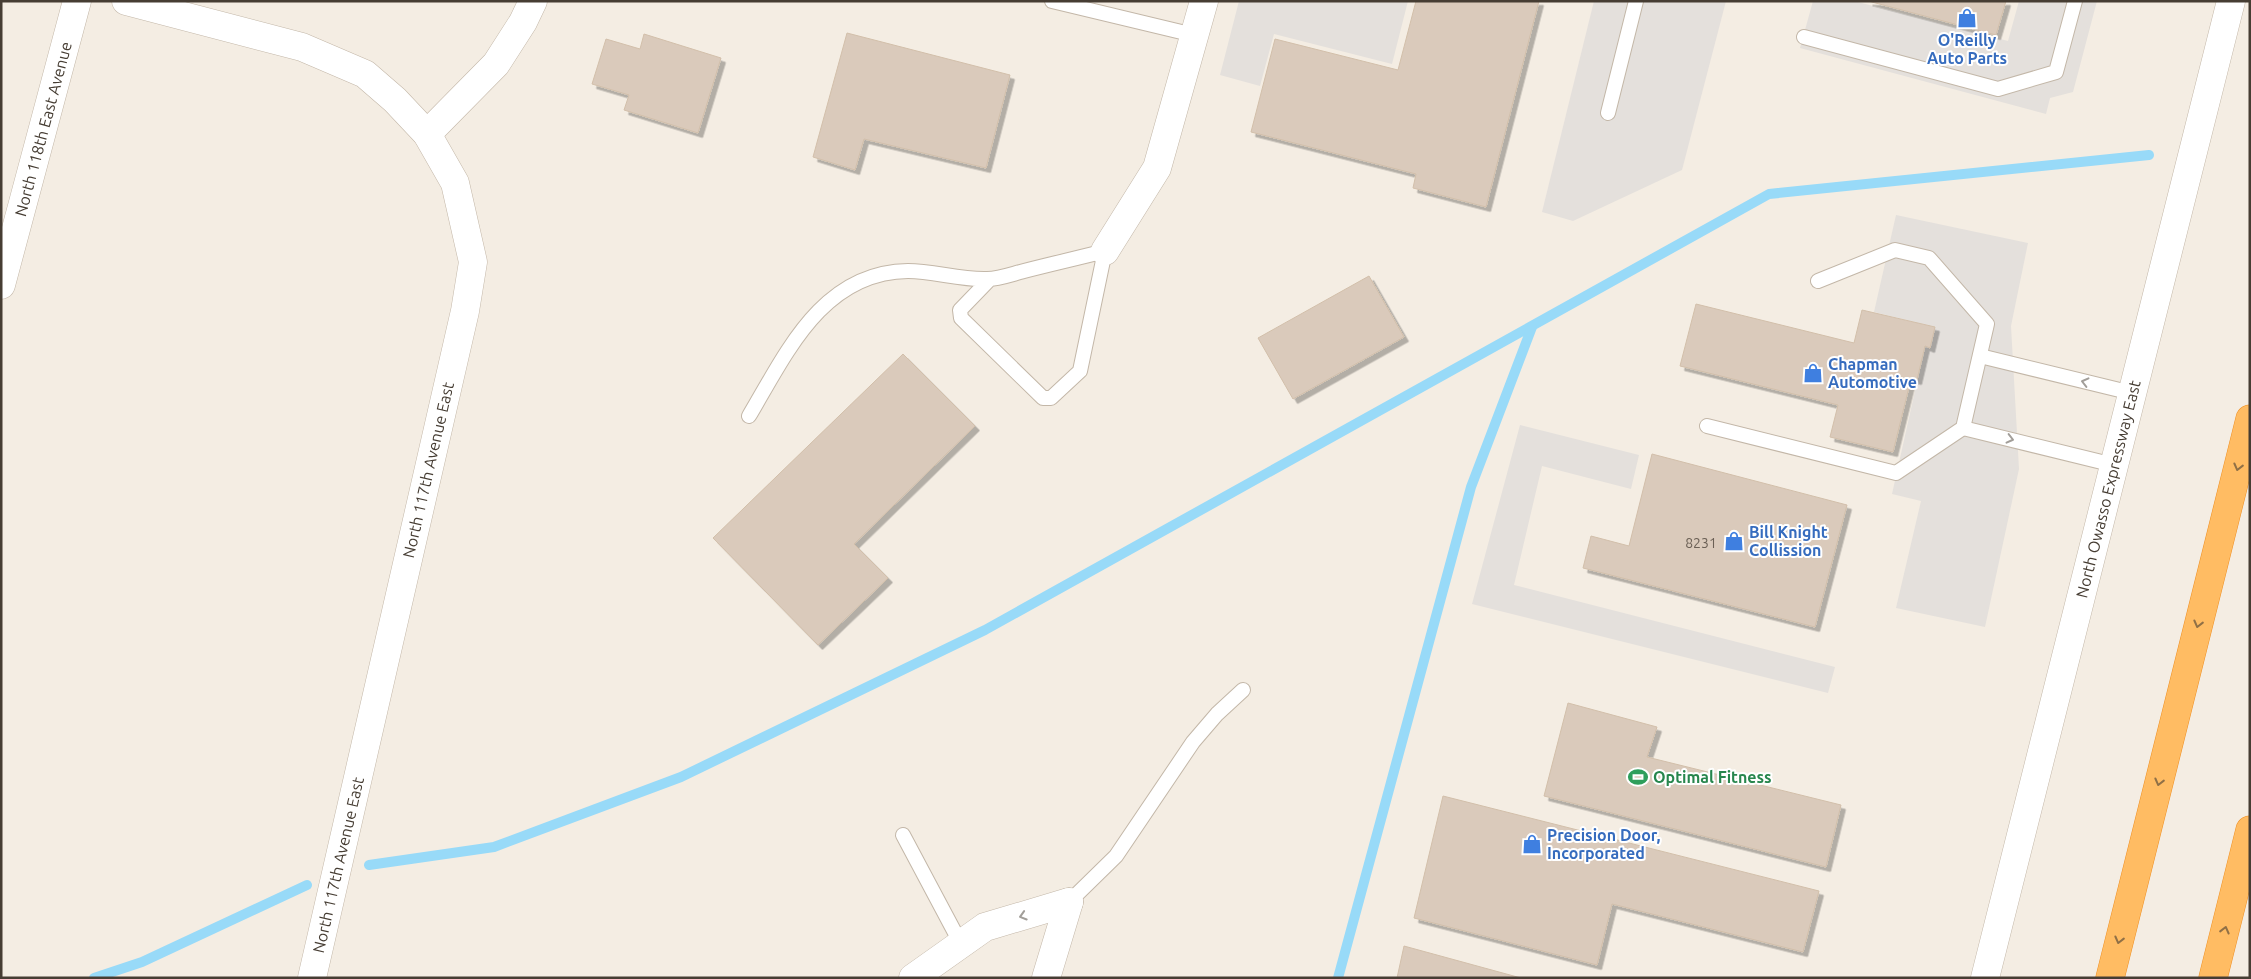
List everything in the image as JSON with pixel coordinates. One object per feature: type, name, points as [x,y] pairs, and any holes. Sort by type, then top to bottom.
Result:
[{"type":"highway","points":[[2110,978],[2250,420]]},
{"type":"highway","points":[[2213,978],[2250,830]]},
{"type":"street","name":"North 118th East Avenue","points":[[1,285],[77,1]]},
{"type":"street","name":"North 117th Avenue East","points":[[126,1],[302,48],[365,74],[395,100],[427,134],[455,183],[473,262],[465,311],[312,978]]},
{"type":"street","points":[[427,134],[496,64],[523,22],[533,1]]},
{"type":"street","points":[[1105,251],[1157,168],[1204,1]]},
{"type":"street","name":"North Owasso Expressway East","points":[[1985,978],[2231,1]]},
{"type":"street","points":[[912,978],[985,928],[1069,902]]},
{"type":"street","points":[[1046,978],[1069,902]]},
{"type":"lane","points":[[1052,1],[1194,35]]},
{"type":"lane","points":[[1608,113],[1636,1]]},
{"type":"lane","points":[[1804,36],[1998,89],[2056,72],[2075,1]]},
{"type":"lane","points":[[1707,426],[1896,473],[1963,428],[1987,324],[1929,258],[1895,250],[1818,281]]},
{"type":"lane","points":[[749,416],[797,334],[814,313],[856,283],[907,271],[964,279],[989,280],[1105,251],[1080,371],[1051,398],[1042,398],[961,318],[960,310],[989,280]]},
{"type":"lane","points":[[1980,356],[2132,393]]},
{"type":"lane","points":[[1963,428],[2114,465]]},
{"type":"lane","points":[[1069,902],[1116,856],[1193,742],[1217,714],[1243,690]]},
{"type":"lane","points":[[903,835],[961,944]]},
{"type":"shaded area","points":[[1239,1],[1408,1],[1392,64],[1274,34],[1260,86],[1220,75]]},
{"type":"shaded area","points":[[1594,1],[1726,1],[1682,170],[1573,221],[1542,212]]},
{"type":"shaded area","points":[[1813,1],[1854,1],[2008,41],[2019,1],[2097,1],[2073,92],[2050,98],[2046,114],[1800,48]]},
{"type":"shaded area","points":[[1896,215],[2028,243],[2011,326],[2019,469],[1985,627],[1896,608],[1921,501],[1892,494],[1925,346],[1930,347],[1934,327],[1874,312]]},
{"type":"shaded area","points":[[1520,425],[1639,455],[1631,489],[1542,466],[1514,585],[1835,667],[1828,693],[1472,604]]},
{"type":"building","points":[[1416,1],[1539,1],[1486,207],[1413,188],[1416,174],[1251,132],[1275,39],[1398,70]]},
{"type":"building","name":"O'Reilly Auto Parts","points":[[1868,1],[2006,1],[1996,35]]},
{"type":"building","points":[[847,33],[1010,75],[986,168],[864,139],[855,170],[813,157]]},
{"type":"building","points":[[644,34],[721,58],[698,133],[624,110],[629,95],[592,84],[606,39],[640,49]]},
{"type":"building","points":[[1369,276],[1404,337],[1293,399],[1258,338]]},
{"type":"building","name":"Chapman Automotive","points":[[1696,304],[1854,343],[1862,310],[1935,327],[1930,348],[1925,346],[1917,380],[1911,379],[1893,452],[1830,437],[1838,405],[1680,366]]},
{"type":"building","points":[[903,354],[975,426],[854,544],[888,578],[818,645],[713,538]]},
{"type":"building","name":"Bill Knight Collission","points":[[1652,454],[1847,505],[1815,627],[1583,568],[1591,536],[1629,546]]},
{"type":"building","name":"Optimal Fitness","points":[[1568,703],[1657,727],[1647,757],[1841,805],[1826,867],[1544,796]]},
{"type":"building","name":"Precision Door, Incorporated","points":[[1443,796],[1819,891],[1803,952],[1612,904],[1597,965],[1414,918]]},
{"type":"building","points":[[1404,946],[1521,978],[1397,978]]},
{"type":"waterway","points":[[369,865],[494,847],[681,777],[985,630],[1769,194],[2149,155]]},
{"type":"waterway","points":[[1338,978],[1471,487],[1532,327]]},
{"type":"waterway","points":[[94,978],[142,962],[307,885]]},
{"type":"place","name":"O'Reilly Auto Parts","points":[[1967,18]]},
{"type":"place","name":"Chapman Automotive","points":[[1813,373]]},
{"type":"place","name":"Bill Knight Collission","points":[[1734,541]]},
{"type":"place","name":"Optimal Fitness","points":[[1638,777]]},
{"type":"place","name":"Precision Door, Incorporated","points":[[1532,844]]}]
